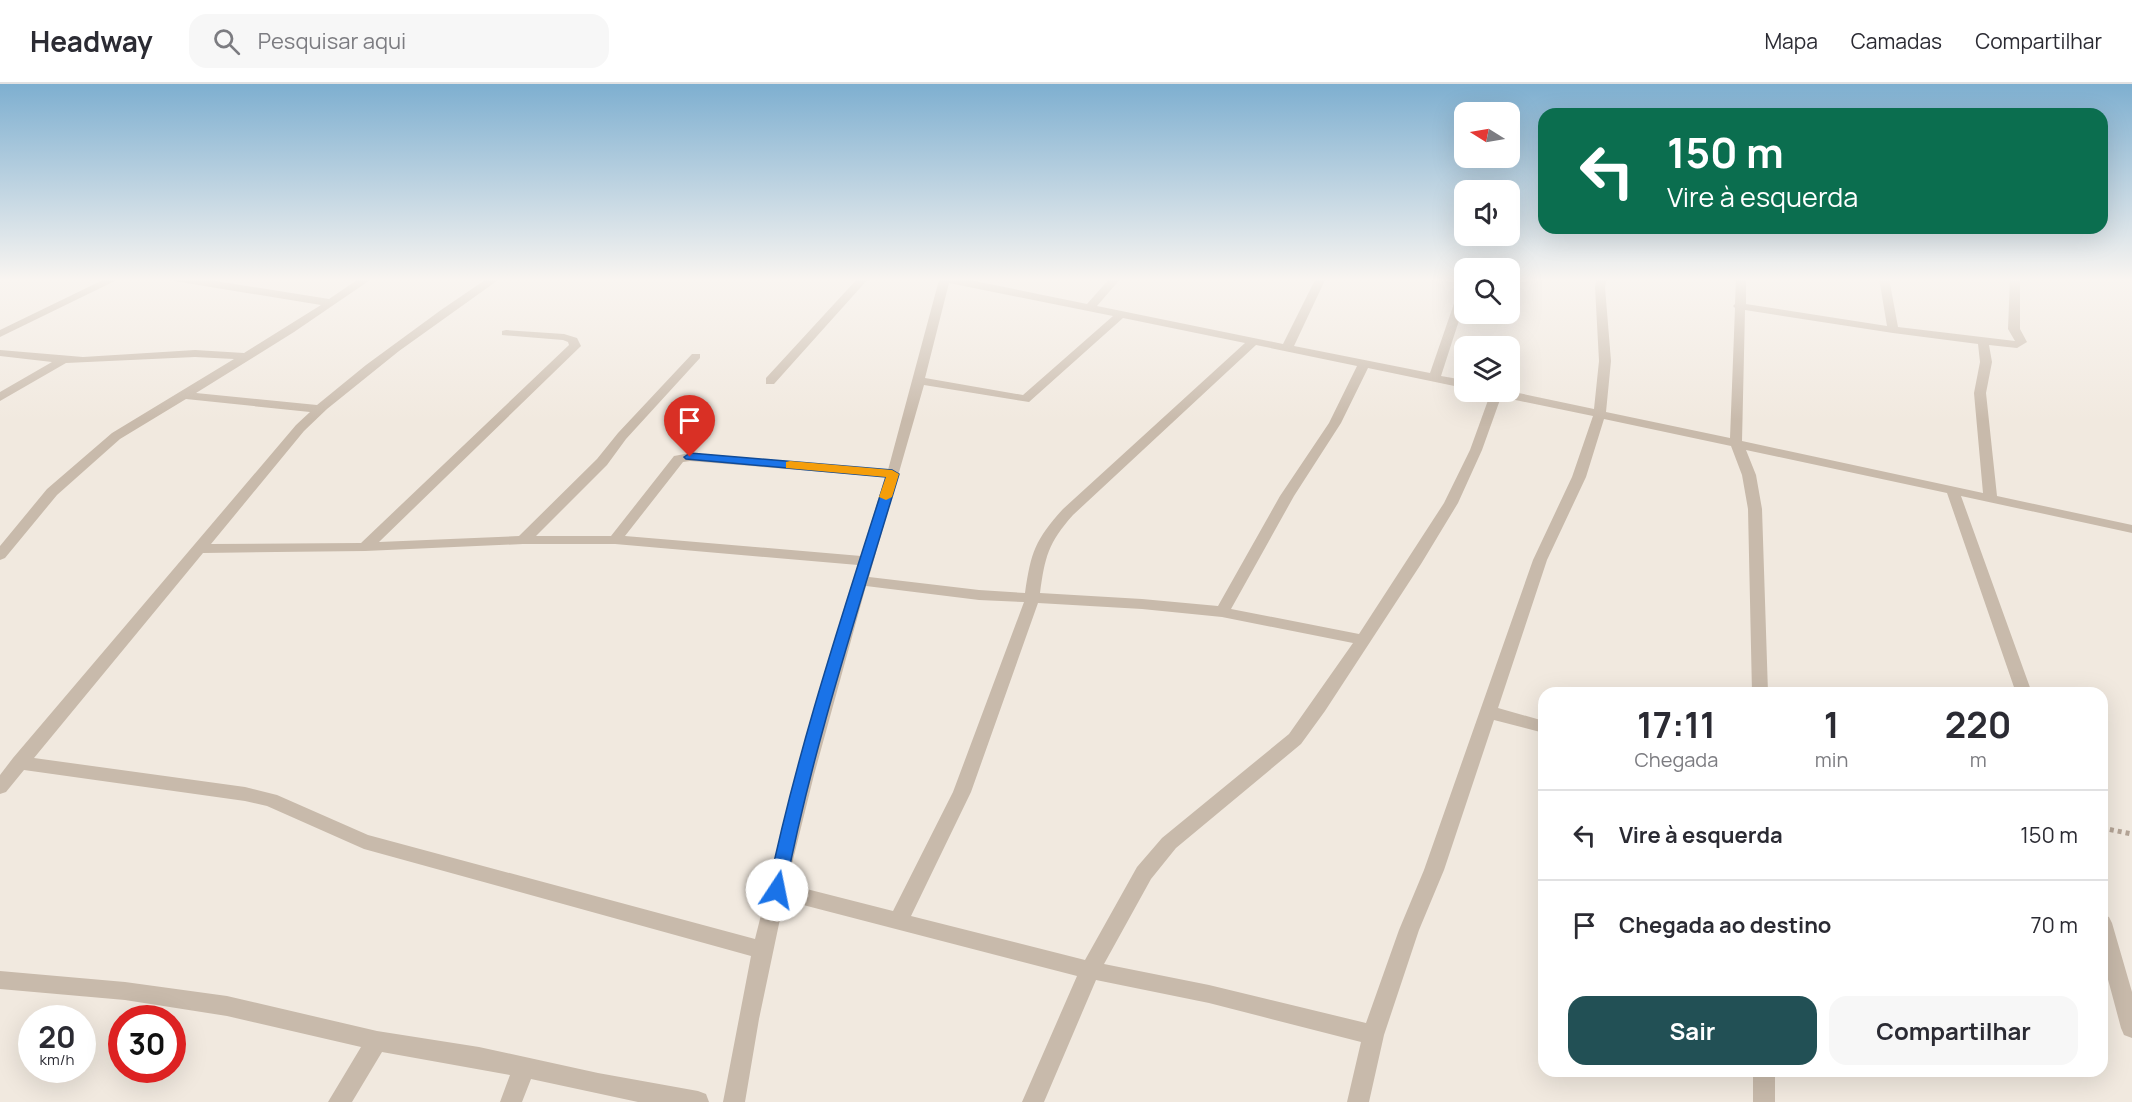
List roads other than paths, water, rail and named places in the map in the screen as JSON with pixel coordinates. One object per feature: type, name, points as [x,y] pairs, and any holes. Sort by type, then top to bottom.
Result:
[{"type":"street","points":[[0,334],[18,326]]},
{"type":"street","points":[[0,555],[52,492],[116,436],[296,326]]},
{"type":"street","points":[[0,787],[277,454],[320,409],[353,380],[426,326]]},
{"type":"street","points":[[770,381],[821,326]]},
{"type":"street","points":[[734,1102],[761,950],[777,890],[788,835],[826,694],[862,581],[920,381],[930,326]]},
{"type":"street","points":[[920,381],[1025,399],[1109,326]]},
{"type":"street","points":[[1168,326],[1454,382]]},
{"type":"street","points":[[1287,348],[1298,326]]},
{"type":"street","points":[[1434,378],[1452,326]]},
{"type":"street","points":[[1358,1102],[1373,1035],[1540,560],[1579,477],[1600,412],[1605,361],[1603,326]]},
{"type":"street","points":[[1738,326],[1736,443],[1744,457],[1750,479],[1757,536],[1760,687]]},
{"type":"street","points":[[1864,326],[2008,345],[2021,342],[2014,326]]},
{"type":"street","points":[[1892,326],[1893,330]]},
{"type":"street","points":[[365,547],[574,346],[573,340],[564,337],[506,333]]},
{"type":"street","points":[[898,921],[962,792],[1032,600],[1036,562],[1048,534],[1068,512],[1253,342]]},
{"type":"street","points":[[1983,342],[1986,362],[1980,393],[1991,500]]},
{"type":"street","points":[[0,353],[62,361],[211,352],[245,357]]},
{"type":"street","points":[[523,540],[602,462],[622,436],[696,356]]},
{"type":"street","points":[[0,397],[62,361]]},
{"type":"street","points":[[1221,612],[1287,496],[1335,423],[1364,364]]},
{"type":"street","points":[[184,395],[320,409]]},
{"type":"street","points":[[1520,396],[2132,529]]},
{"type":"street","points":[[1033,1102],[1090,970],[1144,873],[1168,843],[1295,739],[1319,707],[1414,564],[1451,503],[1480,440],[1493,402]]},
{"type":"street","points":[[615,540],[679,459],[690,457],[892,474]]},
{"type":"street","points":[[1953,492],[2010,660],[2021,687]]},
{"type":"street","points":[[198,549],[365,547],[523,540],[615,540],[866,561]]},
{"type":"street","points":[[862,581],[1032,600],[1142,604],[1221,612],[1363,640]]},
{"type":"street","points":[[1488,712],[1538,726]]},
{"type":"street","points":[[19,763],[245,794],[271,800],[364,841],[761,950]]},
{"type":"street","points":[[777,890],[1090,970],[1209,994],[1373,1035]]},
{"type":"street","points":[[2108,944],[2132,1028]]},
{"type":"street","points":[[0,980],[126,991],[227,1006],[377,1041],[479,1057],[598,1084],[698,1102]]},
{"type":"street","points":[[339,1102],[377,1041]]},
{"type":"street","points":[[511,1102],[524,1068]]},
{"type":"street","points":[[1764,1077],[1764,1102]]}]
